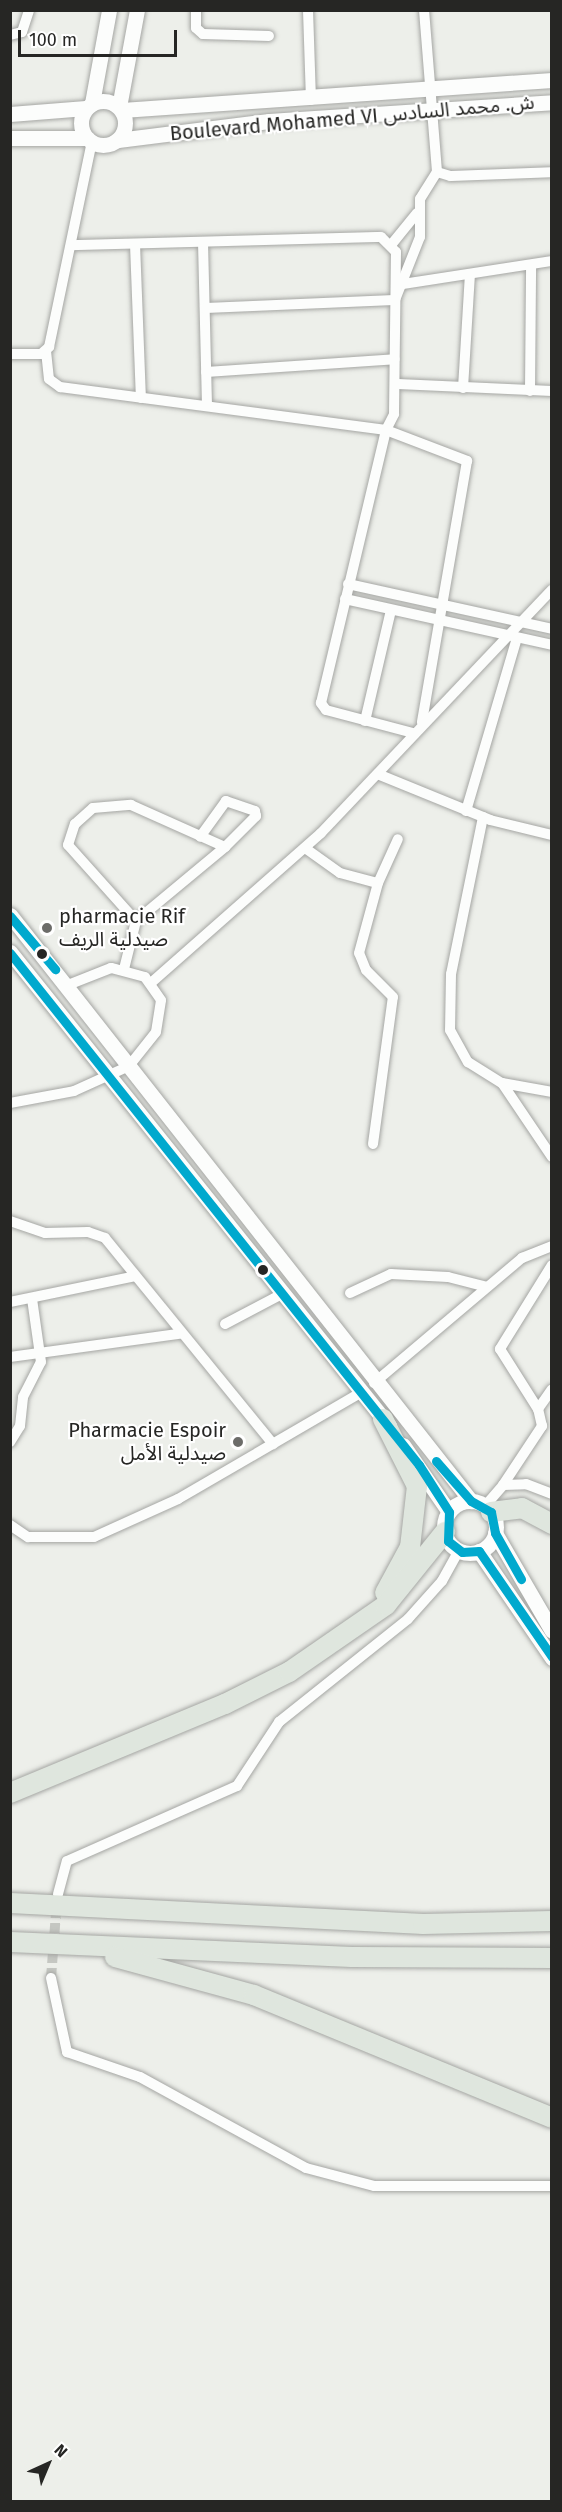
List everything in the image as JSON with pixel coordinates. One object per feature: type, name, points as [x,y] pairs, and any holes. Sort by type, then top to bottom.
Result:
[{"type":"highway","points":[[357,1627],[390,1586],[415,1528],[417,1485],[383,1419]]},
{"type":"highway","points":[[482,1506],[522,1508],[552,1524]]},
{"type":"highway","points":[[10,1793],[225,1704],[289,1672],[357,1627],[407,1582],[445,1532]]},
{"type":"highway","points":[[10,1903],[423,1924],[552,1921]]},
{"type":"highway","points":[[10,1942],[86,1949],[552,1958]]},
{"type":"highway","points":[[86,1949],[254,1995],[552,2118]]},
{"type":"street","points":[[10,35],[22,32],[29,10]]},
{"type":"street","points":[[109,10],[89,106],[81,126],[89,140],[74,245],[46,351],[49,379],[60,387],[386,430],[467,460],[422,722]]},
{"type":"street","points":[[10,138],[118,140],[124,131],[120,108],[138,10]]},
{"type":"street","points":[[196,10],[196,28],[203,34],[268,36]]},
{"type":"street","points":[[308,10],[311,100]]},
{"type":"street","points":[[391,245],[405,236],[418,213],[425,185],[437,172],[428,90],[424,10]]},
{"type":"street","name":"Boulevard Mohamed VI ش. محمد السادس","points":[[120,108],[311,100],[552,80]]},
{"type":"street","points":[[10,114],[89,106],[106,100],[120,108]]},
{"type":"street","name":"Boulevard Mohamed VI ش. محمد السادس","points":[[118,140],[269,121],[552,102]]},
{"type":"street","points":[[437,172],[450,176],[552,172]]},
{"type":"street","points":[[395,300],[420,237],[418,213]]},
{"type":"street","points":[[74,245],[381,237],[391,245],[398,384],[321,703],[326,710],[413,733]]},
{"type":"street","points":[[203,242],[207,406]]},
{"type":"street","points":[[135,244],[141,398]]},
{"type":"street","points":[[403,284],[552,261]]},
{"type":"street","points":[[530,391],[531,265]]},
{"type":"street","points":[[463,388],[470,274]]},
{"type":"street","points":[[205,308],[395,300]]},
{"type":"street","points":[[10,354],[46,351]]},
{"type":"street","points":[[206,372],[395,359]]},
{"type":"street","points":[[398,384],[552,391]]},
{"type":"street","points":[[348,584],[442,607],[552,629]]},
{"type":"street","points":[[152,982],[305,848],[380,775],[422,722],[502,636],[552,590]]},
{"type":"street","points":[[345,599],[439,622],[552,645]]},
{"type":"street","points":[[365,721],[391,610]]},
{"type":"street","points":[[466,811],[517,638]]},
{"type":"street","points":[[380,775],[483,817],[552,835]]},
{"type":"street","points":[[124,969],[136,921],[225,848],[256,816],[252,808],[226,801],[200,837]]},
{"type":"street","points":[[136,921],[68,845],[75,824],[93,808],[131,805],[225,848]]},
{"type":"street","points":[[483,817],[459,925],[448,1016],[457,1048],[468,1062],[502,1083],[552,1092]]},
{"type":"street","points":[[373,1144],[393,997],[366,970],[359,953],[378,883],[398,839]]},
{"type":"street","points":[[305,848],[339,873],[378,883]]},
{"type":"street","points":[[10,915],[68,985],[368,1387],[383,1419],[449,1512],[445,1532],[459,1550],[479,1551]]},
{"type":"street","points":[[10,952],[104,1075],[280,1295],[482,1506],[495,1533],[552,1631]]},
{"type":"street","points":[[10,1103],[74,1091],[104,1075],[129,1066],[160,1022],[160,1000],[152,982],[124,969],[111,968],[68,985]]},
{"type":"street","points":[[502,1083],[552,1157]]},
{"type":"street","points":[[10,1221],[59,1236],[97,1233],[273,1444]]},
{"type":"street","points":[[10,1525],[28,1537],[94,1537],[149,1514],[368,1387],[522,1258],[552,1246]]},
{"type":"street","points":[[449,1512],[482,1506],[503,1485],[542,1426],[538,1409],[500,1349],[552,1265]]},
{"type":"street","points":[[350,1293],[391,1274],[448,1276],[487,1287]]},
{"type":"street","points":[[10,1302],[135,1276]]},
{"type":"street","points":[[225,1324],[280,1295]]},
{"type":"street","points":[[10,1442],[41,1352],[32,1299]]},
{"type":"street","points":[[10,1357],[179,1334]]},
{"type":"street","points":[[538,1409],[552,1389]]},
{"type":"street","points":[[503,1485],[526,1484],[552,1494]]},
{"type":"street","points":[[479,1551],[495,1533]]},
{"type":"street","points":[[58,1894],[67,1861],[237,1786],[279,1722],[408,1619],[442,1581],[459,1550]]},
{"type":"street","points":[[479,1551],[552,1658]]},
{"type":"street","points":[[51,1978],[67,2052],[140,2077],[306,2168],[374,2186],[552,2186]]},
{"type":"tunnel","points":[[51,1978],[57,1900]]},
{"type":"transit line","points":[[10,916],[55,969]]},
{"type":"transit line","points":[[10,953],[419,1465],[449,1512],[448,1541],[462,1552],[479,1551],[552,1657]]},
{"type":"transit line","points":[[436,1461],[471,1501],[491,1512],[495,1533],[521,1579]]},
{"type":"place","name":"pharmacie Rif صيدلية الريف","points":[[47,928]]},
{"type":"place","name":"Pharmacie Espoir صيدلية الأمل","points":[[238,1442]]}]
